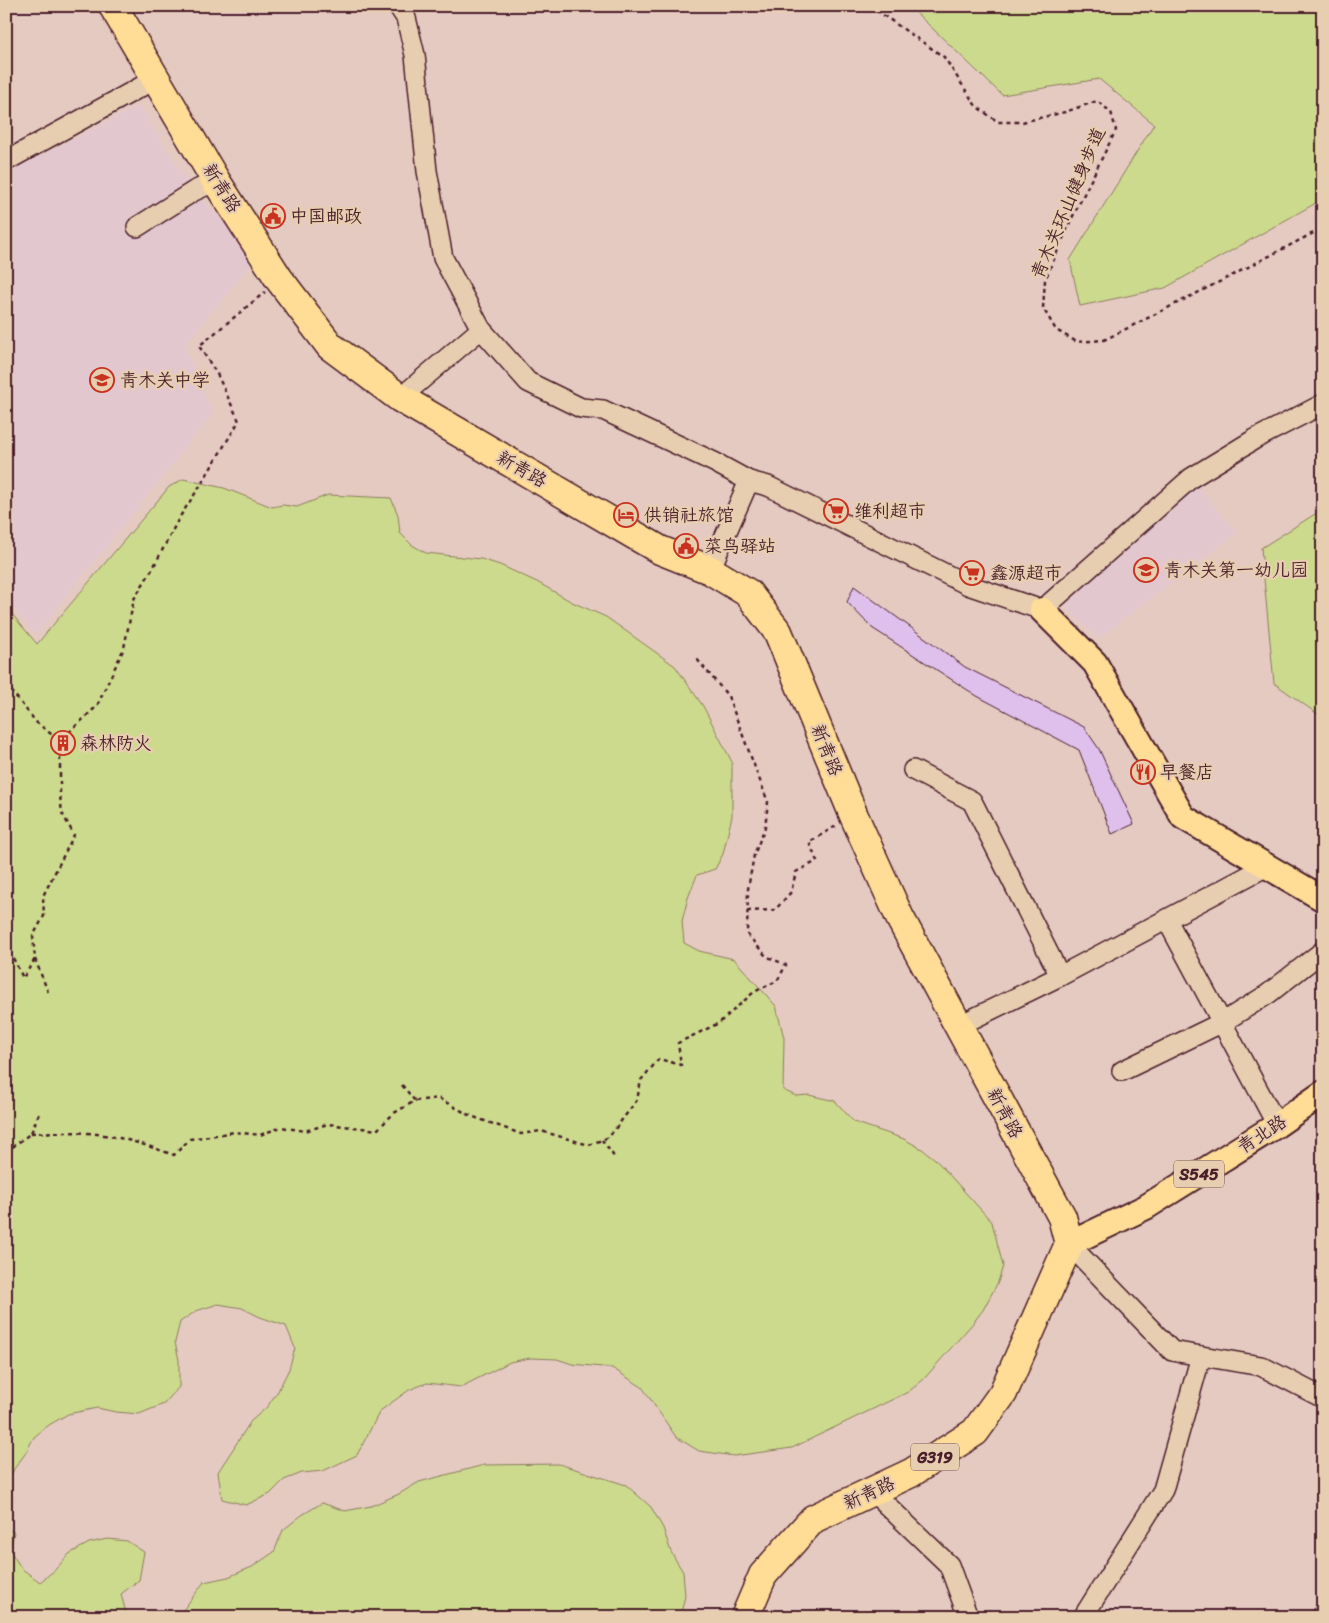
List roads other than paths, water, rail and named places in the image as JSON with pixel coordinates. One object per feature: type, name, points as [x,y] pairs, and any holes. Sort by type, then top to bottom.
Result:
[{"type":"highway","name":"新青路","points":[[113,6],[216,181],[279,279],[330,346],[400,398],[660,550],[710,570],[748,593],[778,632],[854,816],[900,918],[1062,1217],[1069,1244],[1003,1393],[975,1432],[911,1473],[813,1519],[763,1575],[745,1617]]},
{"type":"main road","points":[[1042,610],[1095,663],[1182,818],[1323,899]]},
{"type":"main road","name":"青北路","points":[[1069,1244],[1146,1207],[1323,1094]]},
{"type":"street","points":[[398,6],[406,18],[415,55],[427,171],[443,258],[482,329],[528,382],[581,408],[603,410],[714,462],[749,481],[768,486],[968,585],[1042,610],[1191,478],[1255,439],[1323,404]]},
{"type":"street","points":[[6,161],[157,78]]},
{"type":"street","points":[[137,227],[194,191],[216,181]]},
{"type":"street","points":[[400,398],[482,329]]},
{"type":"street","points":[[710,570],[749,481]]},
{"type":"street","points":[[913,770],[972,801],[1060,976]]},
{"type":"street","points":[[958,1026],[1060,976],[1267,866]]},
{"type":"street","points":[[1166,920],[1223,1022],[1277,1125]]},
{"type":"street","points":[[1122,1071],[1223,1022],[1268,994],[1323,951]]},
{"type":"street","points":[[1069,1244],[1172,1351],[1261,1366],[1323,1398]]},
{"type":"street","points":[[1083,1617],[1163,1490],[1201,1356]]},
{"type":"street","points":[[872,1491],[949,1566],[968,1617]]},
{"type":"place","name":"中国邮政","points":[[273,216]]},
{"type":"place","name":"青木关中学","points":[[102,380]]},
{"type":"place","name":"维利超市","points":[[836,511]]},
{"type":"place","name":"供销社旅馆","points":[[626,515]]},
{"type":"place","name":"菜鸟驿站","points":[[686,546]]},
{"type":"place","name":"青木关第一幼儿园","points":[[1146,570]]},
{"type":"place","name":"鑫源超市","points":[[972,573]]},
{"type":"place","name":"森林防火","points":[[63,743]]},
{"type":"place","name":"早餐店","points":[[1143,772]]}]
